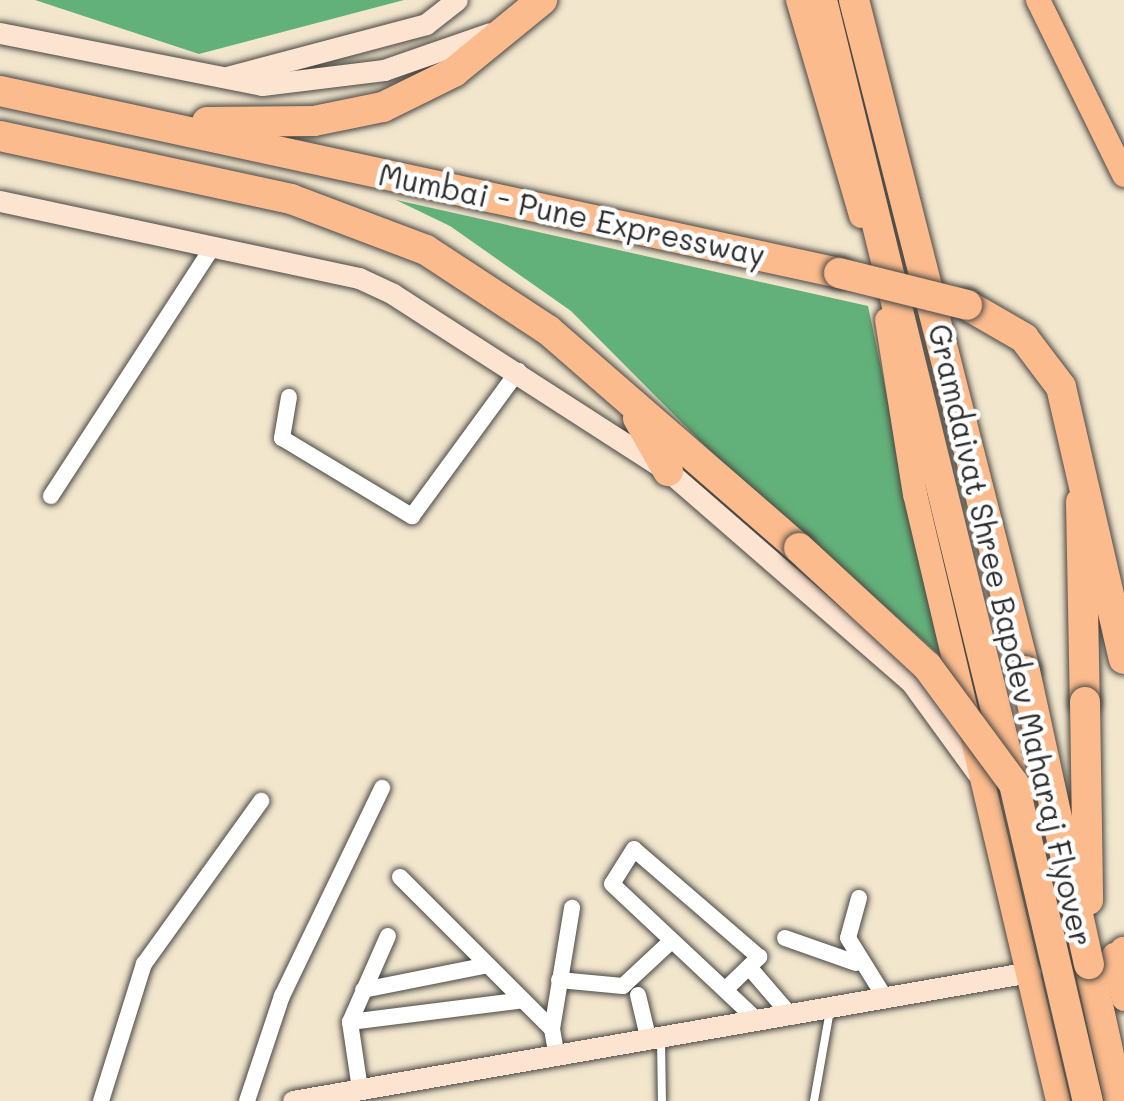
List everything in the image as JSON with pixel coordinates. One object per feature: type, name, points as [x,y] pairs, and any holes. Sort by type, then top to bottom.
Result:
[{"type":"highway","points":[[129,118],[261,124],[352,116],[454,72],[542,0]]},
{"type":"highway","name":"Gramdaivat Shree Bapdev Maharaj Flyover","points":[[822,0],[889,297],[990,680],[999,784],[1088,1101]]},
{"type":"highway","name":"Gramdaivat Shree Bapdev Maharaj Flyover","points":[[854,0],[1025,671],[1116,956],[1118,1101]]},
{"type":"highway","name":"Mumbai - Pune Expressway","points":[[0,91],[967,305],[1012,329],[1045,360],[1076,436]]},
{"type":"highway","name":"Mumbai - Pune Expressway","points":[[0,136],[291,200],[426,250],[548,330],[800,548],[927,666],[999,784]]},
{"type":"highway","points":[[627,397],[668,471]]},
{"type":"highway","points":[[1076,436],[1124,658]]},
{"type":"highway","points":[[1076,436],[1085,702],[1116,956]]},
{"type":"main road","points":[[797,0],[889,297],[914,494],[999,784],[1030,971],[1058,1101]]},
{"type":"main road","points":[[1038,0],[1124,175]]},
{"type":"main road","points":[[1030,971],[1116,956],[1124,999]]},
{"type":"street","points":[[216,80],[426,24],[457,0]]},
{"type":"street","points":[[0,32],[216,80],[328,80],[419,60],[512,25]]},
{"type":"street","points":[[0,201],[359,278],[518,370],[668,471],[911,682],[999,784]]},
{"type":"street","points":[[51,496],[213,247]]},
{"type":"street","points":[[289,397],[281,438],[412,516],[518,370]]},
{"type":"street","points":[[247,1101],[282,996],[382,788]]},
{"type":"street","points":[[101,1101],[144,964],[261,801]]},
{"type":"street","points":[[728,988],[759,957],[634,849],[612,884],[758,1021]]},
{"type":"street","points":[[400,877],[552,1029]]},
{"type":"street","points":[[860,898],[848,938],[856,963],[884,996]]},
{"type":"street","points":[[557,1056],[552,1029],[572,908]]},
{"type":"street","points":[[360,1089],[350,1022],[388,936]]},
{"type":"street","points":[[785,938],[856,963]]},
{"type":"street","points":[[559,980],[623,986],[667,945]]},
{"type":"street","points":[[362,990],[488,964]]},
{"type":"street","points":[[749,968],[792,1017]]},
{"type":"street","points":[[293,1101],[792,1017],[1030,971]]},
{"type":"street","points":[[638,995],[655,1040]]},
{"type":"street","points":[[350,1022],[524,1000]]},
{"type":"lane","points":[[814,1101],[830,1009]]},
{"type":"lane","points":[[655,1040],[662,1101]]},
{"type":"green space","points":[[35,0],[404,0],[199,54]]},
{"type":"green space","points":[[396,200],[868,306],[942,657],[717,458],[571,311],[450,226]]}]
